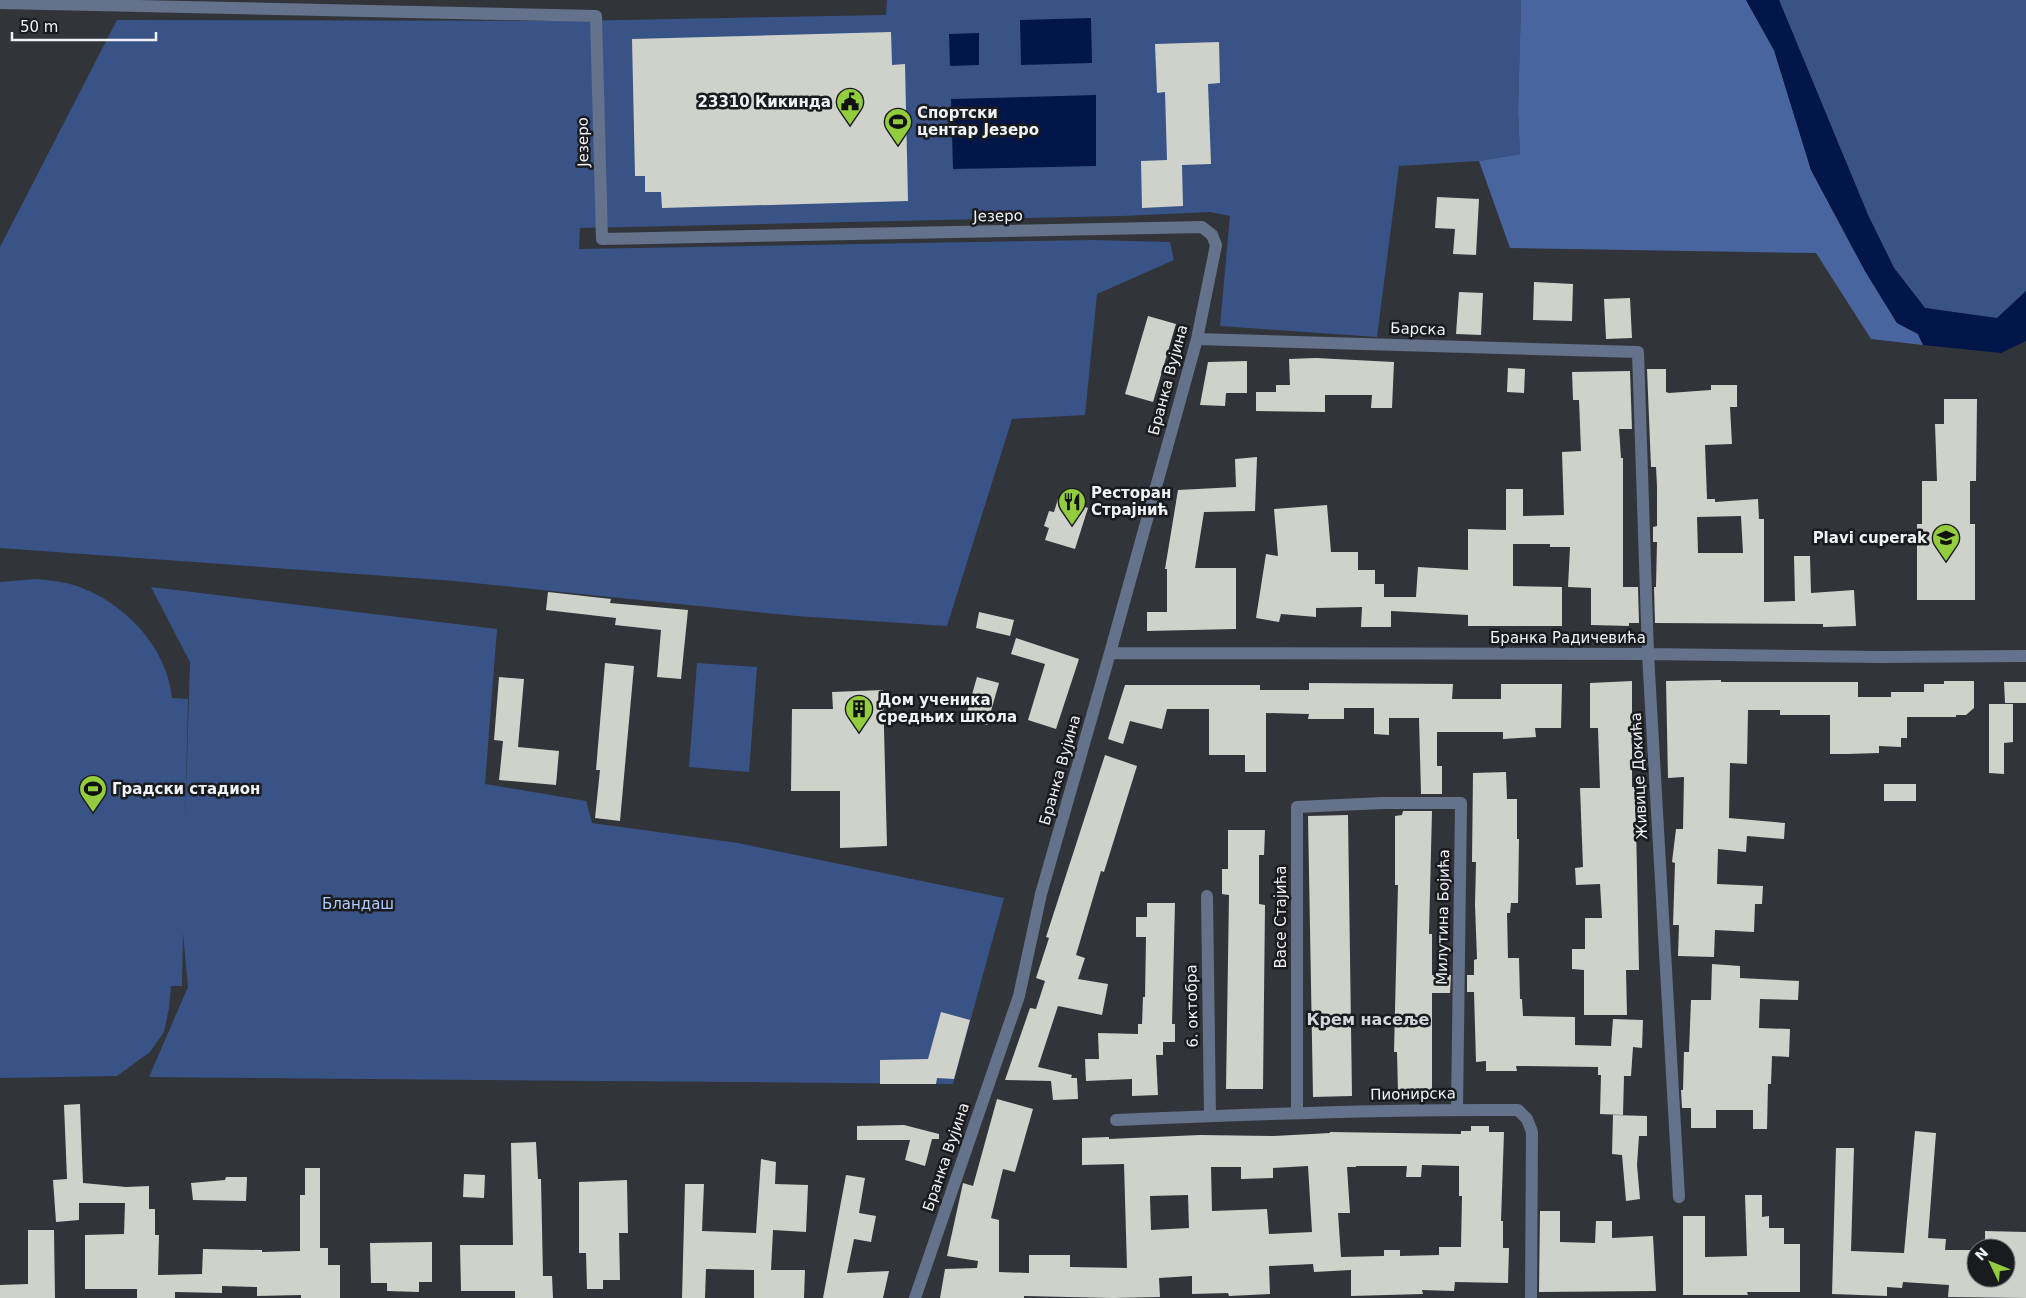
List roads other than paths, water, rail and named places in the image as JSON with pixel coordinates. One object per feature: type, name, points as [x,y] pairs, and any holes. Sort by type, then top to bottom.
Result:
[{"type":"street","name":"Језеро","points":[[0,3],[596,16],[602,240],[1202,227],[1212,235],[1216,245]]},
{"type":"street","name":"Бранка Вујина","points":[[914,1298],[1019,996],[1041,894],[1197,339],[1216,245]]},
{"type":"street","name":"Барска","points":[[1197,339],[1638,352]]},
{"type":"street","name":"Живице Докића","points":[[1638,352],[1648,654],[1679,1197]]},
{"type":"street","name":"Бранка Радичевића","points":[[1110,653],[2026,656]]},
{"type":"street","name":"Милутина Бојића","points":[[1383,803],[1461,803],[1457,1110]]},
{"type":"street","name":"Васе Стајића","points":[[1298,1113],[1297,807],[1383,803]]},
{"type":"street","name":"6. октобра","points":[[1207,896],[1210,1116]]},
{"type":"street","name":"Пионирска","points":[[1116,1120],[1298,1113],[1518,1110],[1527,1119],[1532,1132],[1531,1298]]},
{"type":"place","name":"23310 Кикинда","points":[[850,126]]},
{"type":"place","name":"Спортски центар Језеро","points":[[898,146]]},
{"type":"place","name":"Ресторан Страјнић","points":[[1072,526]]},
{"type":"place","name":"Plavi cuperak","points":[[1946,562]]},
{"type":"place","name":"Дом ученика средњих школа","points":[[859,733]]},
{"type":"place","name":"Градски стадион","points":[[93,813]]},
{"type":"district","name":"Крем насеље","points":[[1368,1019]]},
{"type":"park label","name":"Бландаш","points":[[358,904]]}]
